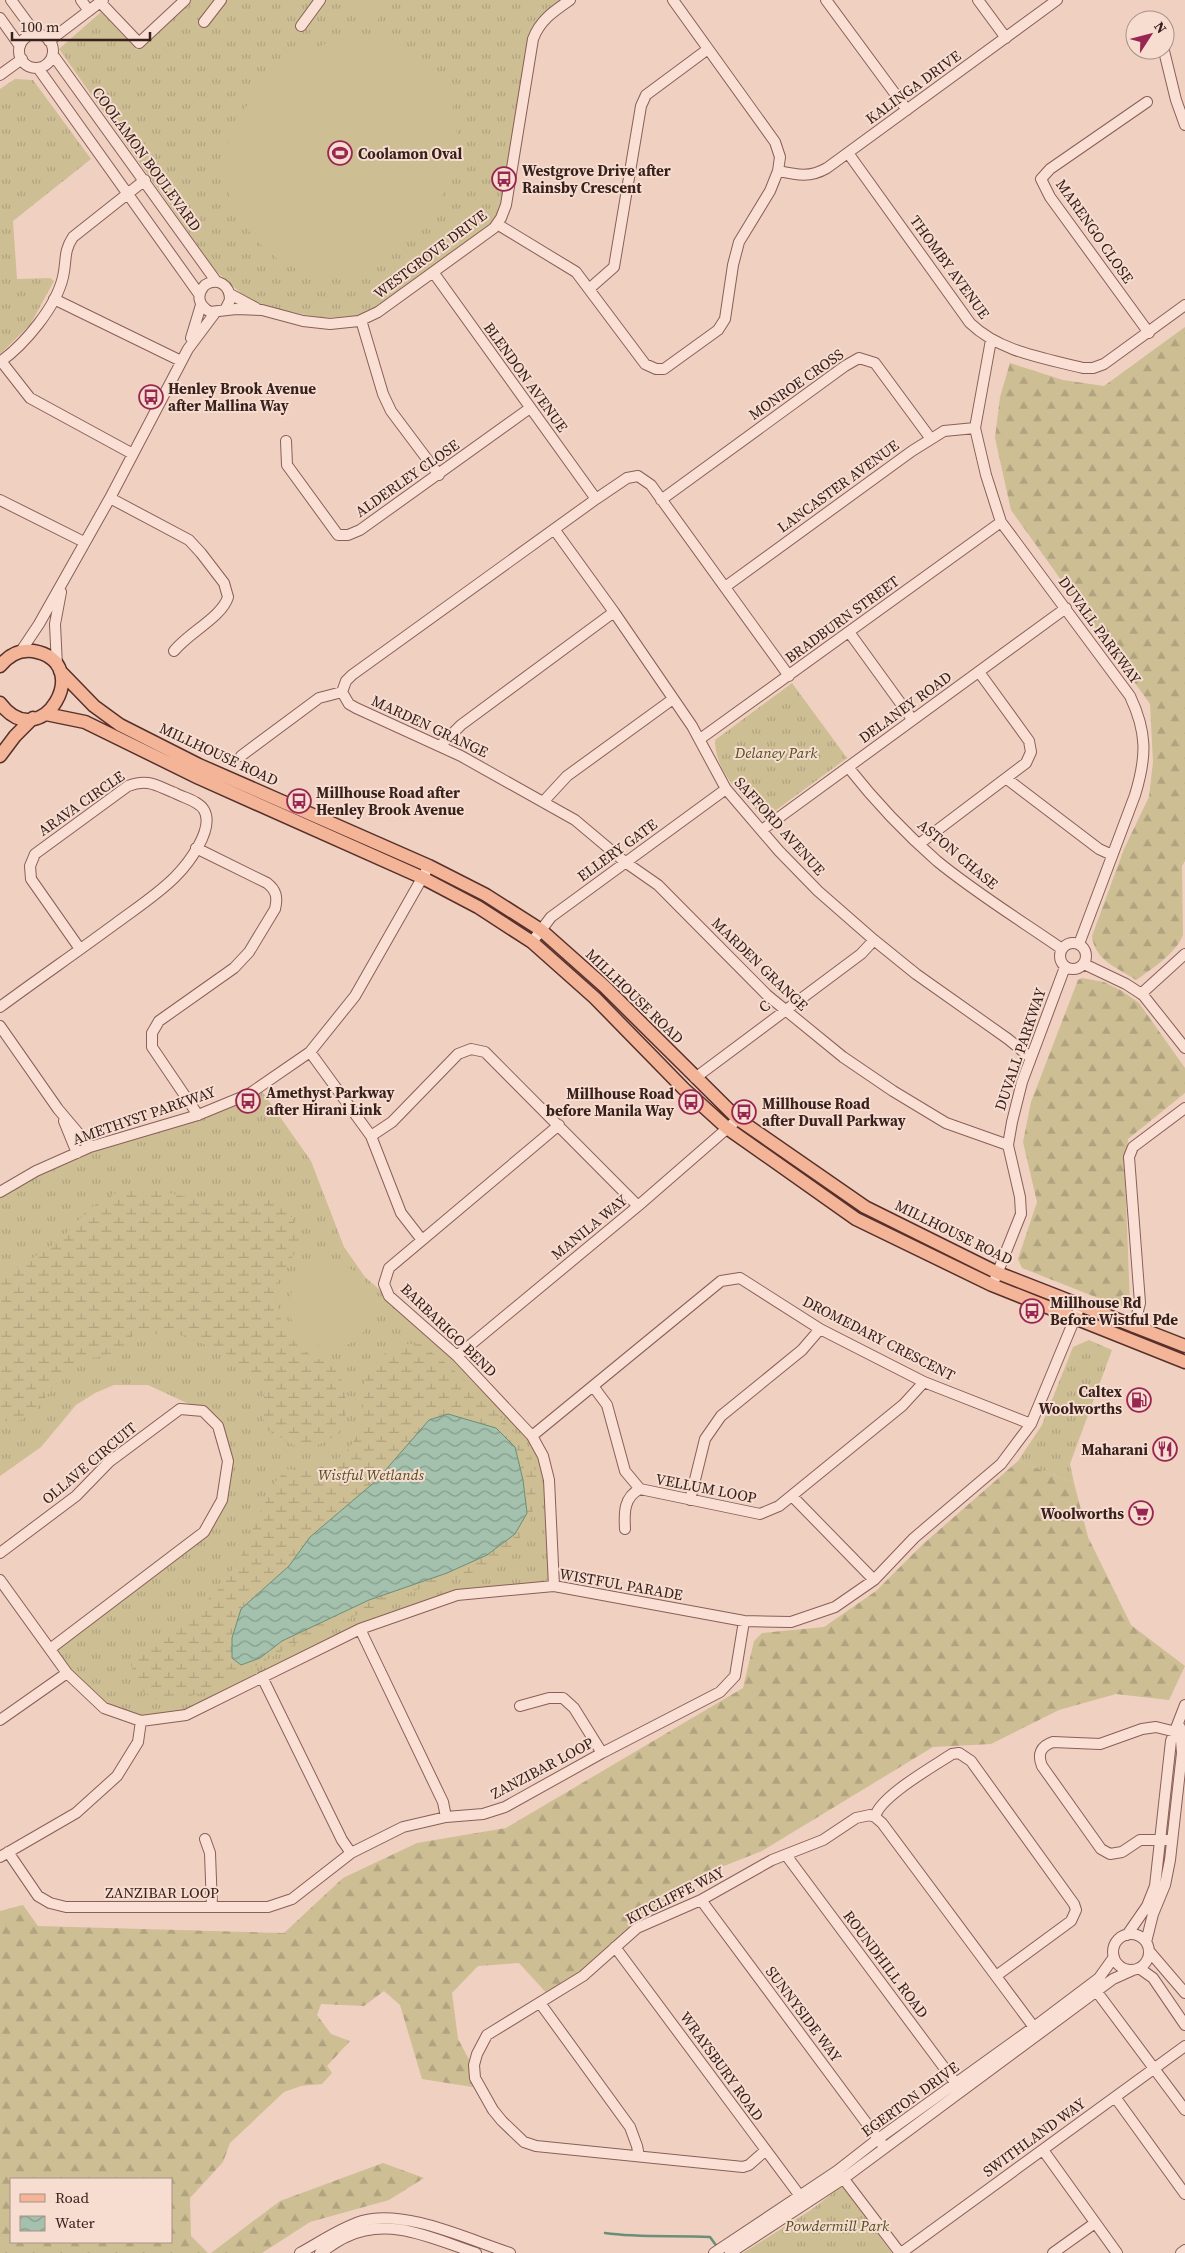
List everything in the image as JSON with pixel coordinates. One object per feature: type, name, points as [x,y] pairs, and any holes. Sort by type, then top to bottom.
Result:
[{"type":"main road","points":[[2,661],[21,651]]},
{"type":"main road","name":"MILLHOUSE ROAD","points":[[21,651],[41,653],[50,658],[58,669],[94,706],[120,724],[199,765],[429,866],[486,895],[541,930],[604,986],[695,1078],[738,1118],[865,1207],[1078,1312],[1185,1362]]},
{"type":"main road","points":[[0,703],[13,715],[33,718],[46,714],[54,708],[62,690],[58,669]]},
{"type":"main road","name":"MILLHOUSE ROAD","points":[[46,714],[85,722],[199,778],[421,877],[478,907],[532,942],[595,998],[684,1089],[727,1128],[856,1219],[992,1285],[1134,1327],[1185,1346]]},
{"type":"main road","points":[[0,756],[15,736],[33,718]]},
{"type":"main road","points":[[856,1219],[865,1207]]},
{"type":"street","points":[[0,18],[20,46],[22,59],[28,66],[38,68],[46,65],[53,55],[49,41],[36,34],[11,0]]},
{"type":"street","points":[[81,0],[89,11]]},
{"type":"street","points":[[49,41],[102,1],[139,43],[185,0]]},
{"type":"street","points":[[204,22],[221,0]]},
{"type":"street","points":[[301,26],[320,0]]},
{"type":"street","name":"WESTGROVE DRIVE","points":[[230,294],[262,310],[303,321],[321,323],[361,320],[378,312],[497,224],[506,204],[533,39],[545,18],[570,0]]},
{"type":"street","points":[[497,224],[576,272],[644,364],[656,369],[664,369],[718,330],[725,320],[733,265],[739,242],[770,191],[778,171],[780,157],[775,142],[673,0]]},
{"type":"street","points":[[826,0],[906,110]]},
{"type":"street","points":[[978,0],[1006,38]]},
{"type":"street","name":"KALINGA DRIVE","points":[[778,171],[801,176],[817,174],[1057,0]]},
{"type":"street","points":[[20,46],[25,39],[36,34]]},
{"type":"street","points":[[589,289],[614,267],[641,106],[646,95],[708,49]]},
{"type":"street","name":"COOLAMON BOULEVARD","points":[[53,55],[216,281]]},
{"type":"street","points":[[0,75],[22,59]]},
{"type":"street","points":[[1166,60],[1176,100],[1185,125]]},
{"type":"street","points":[[38,68],[199,294],[201,305],[188,349]]},
{"type":"street","name":"MARENGO CLOSE","points":[[1147,102],[1050,169],[1041,179],[1050,197],[1149,333]]},
{"type":"street","name":"THOMBY AVENUE","points":[[848,153],[970,323],[983,336],[991,340],[1021,352],[1083,368],[1092,368],[1104,364],[1185,306]]},
{"type":"street","points":[[131,453],[30,398],[0,362],[29,337],[54,299],[63,277],[66,247],[73,236],[145,180]]},
{"type":"street","name":"BLENDON AVENUE","points":[[433,272],[596,499]]},
{"type":"street","points":[[21,651],[37,627],[110,498],[131,453],[188,349],[230,300],[230,294],[225,285],[216,281],[205,284],[199,294]]},
{"type":"street","points":[[54,299],[181,361]]},
{"type":"street","points":[[201,305],[210,312],[220,311]]},
{"type":"street","name":"WESTGROVE DRIVE","points":[[220,311],[262,310]]},
{"type":"street","points":[[361,320],[383,394],[391,411],[439,475]]},
{"type":"street","name":"DUVALL PARKWAY","points":[[991,340],[975,428],[986,475],[1001,522],[1130,696],[1141,719],[1143,769],[1079,944]]},
{"type":"street","name":"MONROE CROSS","points":[[661,500],[844,366],[859,358],[875,363],[931,439]]},
{"type":"street","name":"ALDERLEY CLOSE","points":[[286,441],[287,464],[338,535],[348,535],[360,530],[439,475],[530,408]]},
{"type":"street","name":"LANCASTER AVENUE","points":[[725,587],[931,439],[944,431],[975,428]]},
{"type":"street","points":[[241,756],[320,698],[342,692],[346,681],[352,675],[596,499],[627,478],[638,476],[651,486],[789,676]]},
{"type":"street","points":[[110,498],[189,540],[224,583],[228,597],[222,609],[183,639],[174,651]]},
{"type":"street","points":[[0,500],[84,542]]},
{"type":"street","name":"BRADBURN STREET","points":[[700,739],[1001,522]]},
{"type":"street","name":"SAFFORD AVENUE","points":[[554,530],[614,612],[700,739],[704,752],[726,789],[778,851],[818,891],[874,940],[916,974],[1008,1039],[1031,1058]]},
{"type":"street","points":[[58,669],[55,624],[60,595],[67,574]]},
{"type":"street","name":"DELANEY ROAD","points":[[762,830],[1066,608]]},
{"type":"street","points":[[440,746],[461,725],[614,612]]},
{"type":"street","points":[[849,632],[912,719]]},
{"type":"street","points":[[919,844],[1007,779],[1026,763],[1031,752],[1029,741],[978,672]]},
{"type":"street","name":"MARDEN GRANGE","points":[[342,692],[345,699],[356,708],[462,756],[575,820],[625,862],[658,885],[767,995],[843,1057],[893,1092],[946,1124],[1008,1145]]},
{"type":"street","points":[[543,802],[567,776],[673,699]]},
{"type":"street","name":"ASTON CHASE","points":[[848,767],[862,785],[919,844],[977,891],[1062,949]]},
{"type":"street","points":[[1007,779],[1099,849],[1112,855]]},
{"type":"street","name":"ARAVA CIRCLE","points":[[0,1007],[80,949],[159,891],[185,865],[196,848],[206,828],[205,811],[194,802],[149,782],[142,781],[128,786],[36,854],[30,866],[31,879],[80,949]]},
{"type":"street","name":"ELLERY GATE","points":[[532,942],[551,917],[726,789]]},
{"type":"street","points":[[196,848],[267,882],[273,888],[277,901],[275,909],[242,960],[234,968],[160,1021],[152,1032],[152,1047],[198,1115]]},
{"type":"street","name":"AMETHYST PARKWAY","points":[[0,1192],[36,1171],[90,1147],[198,1115],[249,1094],[310,1052],[355,996],[421,877],[429,866]]},
{"type":"street","name":"C","points":[[695,1078],[861,954],[874,940]]},
{"type":"street","points":[[1069,943],[1079,944],[1086,952],[1084,964],[1077,969],[1064,966],[1060,960],[1062,949],[1069,943]]},
{"type":"street","points":[[1141,994],[1185,954]]},
{"type":"street","points":[[1084,964],[1126,984],[1141,994],[1158,1012],[1185,1048]]},
{"type":"street","name":"DUVALL PARKWAY","points":[[992,1285],[1022,1214],[1008,1145],[1022,1082],[1064,966]]},
{"type":"street","points":[[0,1026],[58,1109],[90,1147]]},
{"type":"street","points":[[371,1136],[392,1122],[458,1054],[471,1049],[484,1052],[638,1206]]},
{"type":"street","points":[[310,1052],[371,1136],[401,1213],[422,1240]]},
{"type":"street","points":[[1134,1327],[1140,1303],[1129,1157],[1133,1147],[1185,1108]]},
{"type":"street","points":[[58,1109],[77,1153]]},
{"type":"street","name":"MANILA WAY","points":[[458,1356],[638,1206],[738,1118]]},
{"type":"street","name":"BARBARIGO BEND","points":[[554,1586],[549,1480],[544,1456],[532,1436],[458,1356],[389,1296],[384,1284],[389,1268],[559,1125]]},
{"type":"street","name":"DROMEDARY CRESCENT","points":[[532,1436],[721,1281],[740,1278],[820,1329],[924,1382],[1031,1424]]},
{"type":"street","name":"WISTFUL PARADE","points":[[0,1580],[67,1673],[104,1708],[141,1721],[186,1715],[360,1629],[457,1595],[554,1586],[744,1621],[791,1622],[835,1607],[874,1580],[914,1538],[1001,1464],[1031,1424],[1078,1312]]},
{"type":"street","points":[[690,1500],[705,1439],[721,1416],[802,1350],[820,1329]]},
{"type":"street","name":"VELLUM LOOP","points":[[593,1386],[607,1404],[626,1471],[640,1489],[760,1514],[779,1506],[792,1496],[903,1405],[924,1382]]},
{"type":"street","name":"OLLAVE CIRCUIT","points":[[0,1553],[76,1496],[109,1462],[180,1409],[203,1411],[218,1426],[228,1461],[222,1500],[204,1532],[50,1649]]},
{"type":"street","points":[[625,1529],[624,1510],[632,1493],[640,1489]]},
{"type":"street","points":[[792,1496],[874,1580]]},
{"type":"street","name":"ZANZIBAR LOOP","points":[[4,1854],[38,1896],[66,1907],[268,1907],[292,1899],[352,1854],[403,1826],[446,1817],[483,1814],[505,1807],[602,1753],[720,1692],[735,1676],[744,1621]]},
{"type":"street","points":[[360,1629],[443,1802],[446,1817]]},
{"type":"street","points":[[0,1720],[67,1673]]},
{"type":"street","points":[[262,1678],[342,1840],[352,1854]]},
{"type":"street","points":[[520,1706],[549,1698],[563,1698],[574,1708],[602,1753]]},
{"type":"street","name":"EGERTON DRIVE","points":[[1037,2031],[1100,1978],[1114,1957],[1113,1951],[1118,1940],[1127,1934],[1148,1906],[1155,1886],[1171,1741],[1178,1729],[1185,1705]]},
{"type":"street","points":[[4,1854],[76,1813],[117,1776],[138,1742],[141,1721]]},
{"type":"street","points":[[1171,1840],[1140,1840],[1122,1852],[1110,1854],[1101,1849],[1042,1766],[1039,1759],[1040,1752],[1046,1744],[1053,1742],[1107,1743],[1148,1727],[1178,1729]]},
{"type":"street","name":"EGERTON DRIVE","points":[[714,2253],[739,2240],[840,2175],[881,2143],[1037,2031],[1097,1992],[1113,1979],[1136,1969],[1146,1961],[1153,1914],[1165,1885],[1182,1753],[1178,1729]]},
{"type":"street","points":[[996,1976],[1071,1922],[1076,1910],[1074,1904],[971,1760],[959,1753],[952,1754],[886,1799],[876,1811],[875,1817],[882,1823],[996,1976],[1037,2031]]},
{"type":"street","name":"KITCLIFFE WAY","points":[[766,2150],[749,2165],[742,2167],[536,2146],[524,2142],[502,2121],[488,2102],[475,2078],[474,2065],[487,2035],[583,1976],[637,1928],[701,1900],[772,1860],[831,1836],[856,1818],[863,1815],[875,1817]]},
{"type":"street","points":[[205,1839],[210,1853],[212,1907]]},
{"type":"street","name":"ROUNDHILL ROAD","points":[[786,1855],[959,2088]]},
{"type":"street","name":"SUNNYSIDE WAY","points":[[701,1900],[881,2143]]},
{"type":"street","points":[[1127,1934],[1141,1937],[1185,1994]]},
{"type":"street","name":"WRAYSBURY ROAD","points":[[616,1947],[803,2200]]},
{"type":"street","points":[[1114,1957],[1121,1967],[1136,1969],[1153,1978],[1185,2025]]},
{"type":"street","points":[[1097,1992],[1185,2110]]},
{"type":"street","points":[[540,2002],[630,2127],[639,2156]]},
{"type":"street","name":"SWITHLAND WAY","points":[[900,2253],[1185,2046]]},
{"type":"street","points":[[1115,2097],[1185,2194]]},
{"type":"street","points":[[1043,2150],[1117,2253]]},
{"type":"street","points":[[840,2175],[900,2253]]},
{"type":"street","points":[[300,2253],[344,2228],[363,2221],[389,2217],[413,2221],[510,2253]]},
{"type":"street","points":[[1053,2253],[1095,2223]]},
{"type":"street","points":[[320,2253],[332,2250],[347,2237],[376,2228],[400,2228],[476,2253]]},
{"type":"street","name":"EGERTON DRIVE","points":[[730,2253],[739,2240]]},
{"type":"street","points":[[1181,2253],[1185,2250]]},
{"type":"green space","points":[[189,0],[560,0],[543,14],[530,32],[503,200],[499,213],[491,226],[380,305],[359,316],[322,318],[261,306],[243,295],[216,271],[59,49],[101,12],[137,50]]},
{"type":"green space","points":[[359,0],[381,0],[377,26],[355,22]]},
{"type":"green space","name":"Coolamon Oval","points":[[371,34],[392,39],[410,48],[433,68],[439,77],[456,119],[454,163],[436,206],[407,241],[371,266],[329,275],[288,265],[249,231],[240,217],[224,179],[222,162],[225,150],[243,110],[272,77],[289,63],[308,51],[328,43],[349,37]]},
{"type":"green space","points":[[15,79],[33,80],[91,159],[13,221],[17,279],[50,278],[54,281],[30,325],[0,354],[0,89]]},
{"type":"green space","points":[[1185,327],[1185,861],[1182,866],[1183,935],[1180,942],[1169,954],[1136,980],[1108,962],[1097,952],[1092,936],[1124,849],[1149,797],[1153,762],[1150,704],[1011,510],[995,438],[1000,397],[1010,363],[1063,380],[1104,386]]},
{"type":"green space","name":"Delaney Park","points":[[792,683],[847,758],[768,816],[762,815],[730,782],[719,762],[715,740]]},
{"type":"green space","points":[[1082,978],[1104,982],[1122,991],[1139,1003],[1185,1068],[1185,1093],[1128,1139],[1125,1175],[1130,1304],[1126,1309],[1022,1268],[1018,1259],[1037,1202],[1023,1142],[1031,1102],[1078,980]]},
{"type":"green space","name":"Wistful Wetlands","points":[[259,1087],[311,1161],[344,1247],[365,1277],[458,1357],[544,1457],[554,1586],[456,1595],[361,1629],[185,1715],[142,1717],[103,1708],[50,1649],[205,1532],[222,1500],[229,1462],[218,1426],[202,1410],[148,1385],[114,1385],[95,1393],[76,1405],[41,1447],[0,1476],[0,1192],[35,1171]]},
{"type":"green space","points":[[124,1190],[162,1191],[203,1201],[242,1197],[266,1199],[282,1206],[293,1219],[300,1235],[297,1247],[277,1286],[277,1305],[283,1324],[300,1347],[313,1356],[338,1368],[345,1392],[346,1410],[343,1426],[335,1436],[303,1450],[267,1430],[262,1412],[265,1388],[257,1376],[238,1367],[229,1355],[180,1335],[151,1334],[142,1331],[132,1336],[130,1349],[86,1360],[70,1371],[53,1387],[33,1414],[18,1421],[0,1421],[0,1279],[50,1247],[70,1230],[86,1211],[107,1197]]},
{"type":"green space","points":[[331,1264],[347,1267],[361,1276],[370,1290],[373,1306],[370,1322],[361,1336],[347,1345],[331,1348],[315,1345],[301,1336],[292,1322],[289,1306],[292,1290],[301,1276],[315,1267]]},
{"type":"green space","points":[[1089,1340],[1112,1350],[1070,1464],[1074,1483],[1018,1461],[1042,1425],[1073,1347]]},
{"type":"green space","points":[[404,1344],[420,1344],[442,1360],[478,1392],[523,1443],[531,1456],[537,1480],[532,1516],[519,1539],[498,1560],[469,1574],[413,1591],[308,1636],[221,1686],[185,1698],[153,1699],[136,1686],[131,1664],[138,1652],[159,1646],[222,1586],[242,1554],[258,1516],[276,1481],[287,1469],[315,1469],[338,1459],[347,1450],[355,1440],[360,1427],[363,1413],[364,1386],[368,1371],[379,1357]]},
{"type":"green space","points":[[1018,1461],[1074,1483],[1088,1537],[1131,1625],[1185,1666],[1169,1700],[1116,1694],[1059,1710],[991,1744],[933,1747],[762,1851],[701,1875],[656,1907],[551,1998],[519,1963],[478,1966],[452,1993],[458,2039],[485,2089],[422,2079],[400,2005],[384,1991],[364,2006],[321,2004],[317,2015],[331,2034],[350,2041],[327,2066],[332,2073],[322,2084],[301,2086],[284,2092],[230,2143],[223,2162],[190,2198],[191,2236],[208,2253],[0,2253],[0,1911],[23,1905],[38,1926],[284,1933],[343,1878],[417,1843],[506,1828],[743,1688],[754,1641],[762,1633],[824,1627],[876,1591],[922,1545]]},
{"type":"green space","points":[[383,2163],[424,2178],[389,2200],[310,2222],[262,2253],[211,2253],[280,2201]]},
{"type":"green space","name":"Powdermill Park","points":[[842,2186],[892,2253],[743,2253],[811,2210]]},
{"type":"water","points":[[448,1414],[496,1428],[515,1447],[523,1480],[527,1513],[515,1534],[487,1555],[447,1573],[369,1600],[282,1641],[260,1658],[241,1665],[232,1658],[232,1638],[241,1609],[289,1566],[310,1537],[377,1480],[429,1420]]},
{"type":"waterway","points":[[605,2233],[710,2237],[718,2248]]},
{"type":"place","name":"Coolamon Oval","points":[[340,153]]},
{"type":"place","name":"Westgrove Drive after Rainsby Crescent","points":[[504,179]]},
{"type":"place","name":"Henley Brook Avenue after Mallina Way","points":[[151,397]]},
{"type":"place","name":"Millhouse Road after Henley Brook Avenue","points":[[299,801]]},
{"type":"place","name":"Amethyst Parkway after Hirani Link","points":[[248,1101]]},
{"type":"place","name":"Millhouse Road before Manila Way","points":[[691,1102]]},
{"type":"place","name":"Millhouse Road after Duvall Parkway","points":[[744,1112]]},
{"type":"place","name":"Millhouse Rd Before Wistful Pde","points":[[1032,1311]]},
{"type":"place","name":"Caltex Woolworths","points":[[1139,1400]]},
{"type":"place","name":"Maharani","points":[[1165,1449]]},
{"type":"place","name":"Woolworths","points":[[1141,1513]]}]
